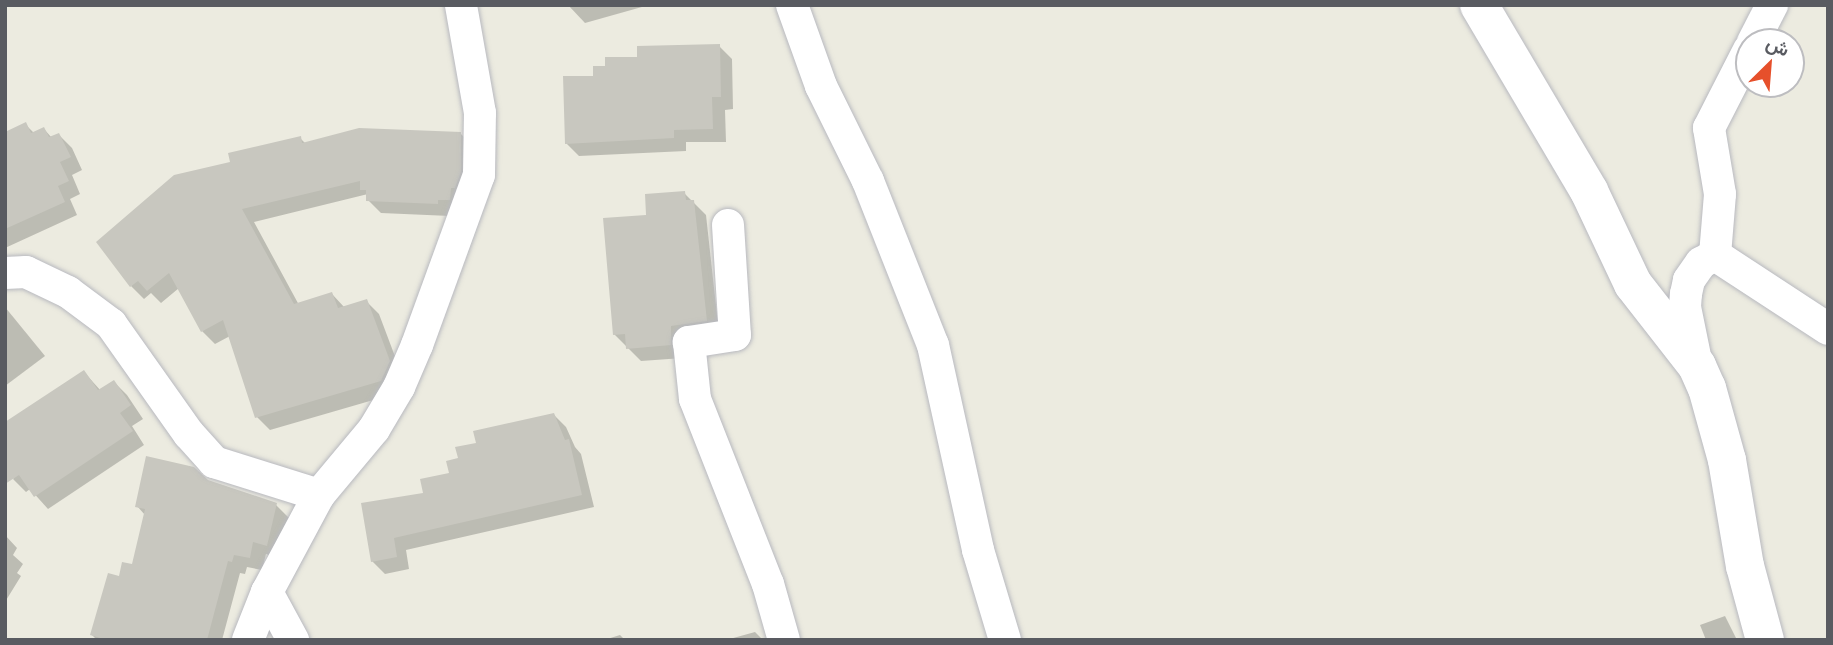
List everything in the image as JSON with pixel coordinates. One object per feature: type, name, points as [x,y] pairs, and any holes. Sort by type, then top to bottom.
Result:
[{"type":"street","points":[[248,640],[267,592],[319,495],[374,429],[399,387],[479,174],[480,113],[461,5]]},
{"type":"street","points":[[792,5],[821,86],[863,168],[933,345],[978,550],[1005,640]]},
{"type":"street","points":[[1479,5],[1589,191],[1633,284],[1697,366]]},
{"type":"street","points":[[1760,28],[1772,5]]},
{"type":"street","points":[[1715,256],[1720,194],[1709,128],[1735,77]]},
{"type":"street","points":[[728,225],[735,335],[690,342],[695,399],[768,584],[784,640]]},
{"type":"street","points":[[1715,256],[1702,262],[1689,280],[1685,307],[1697,366],[1707,388],[1727,460],[1745,566],[1765,640]]},
{"type":"street","points":[[1715,256],[1828,329]]},
{"type":"street","points":[[5,273],[26,272],[68,292],[111,324],[189,434],[214,462],[319,495]]},
{"type":"street","points":[[267,592],[293,640]]},
{"type":"building","points":[[720,44],[721,97],[712,97],[713,129],[674,130],[674,138],[565,144],[563,76],[593,76],[593,66],[605,66],[605,57],[637,57],[637,46]]},
{"type":"building","points":[[26,122],[31,133],[44,127],[49,137],[59,133],[71,157],[60,162],[69,181],[58,186],[65,202],[5,229],[5,132]]},
{"type":"building","points":[[359,128],[461,132],[461,172],[455,188],[451,188],[450,200],[438,200],[438,204],[366,201],[366,190],[360,190],[360,181],[242,209],[294,304],[332,292],[338,308],[367,299],[390,361],[381,381],[255,418],[223,320],[201,332],[169,273],[147,291],[138,281],[130,287],[96,242],[174,175],[230,162],[228,153],[301,136],[302,143]]},
{"type":"building","points":[[685,191],[686,200],[694,200],[707,321],[671,326],[671,345],[626,349],[625,334],[613,335],[603,218],[646,215],[645,194]]},
{"type":"building","points":[[84,370],[98,390],[114,380],[131,405],[120,413],[133,431],[34,497],[19,475],[5,484],[5,422]]},
{"type":"building","points":[[554,413],[565,440],[569,439],[582,495],[394,538],[397,557],[371,562],[361,503],[423,493],[420,479],[449,473],[446,461],[458,458],[455,447],[476,443],[473,431]]},
{"type":"building","points":[[146,456],[194,467],[208,480],[277,503],[267,546],[253,542],[250,558],[234,555],[232,562],[228,561],[207,640],[107,640],[90,635],[108,573],[119,576],[122,562],[132,564],[145,509],[135,507]]}]
